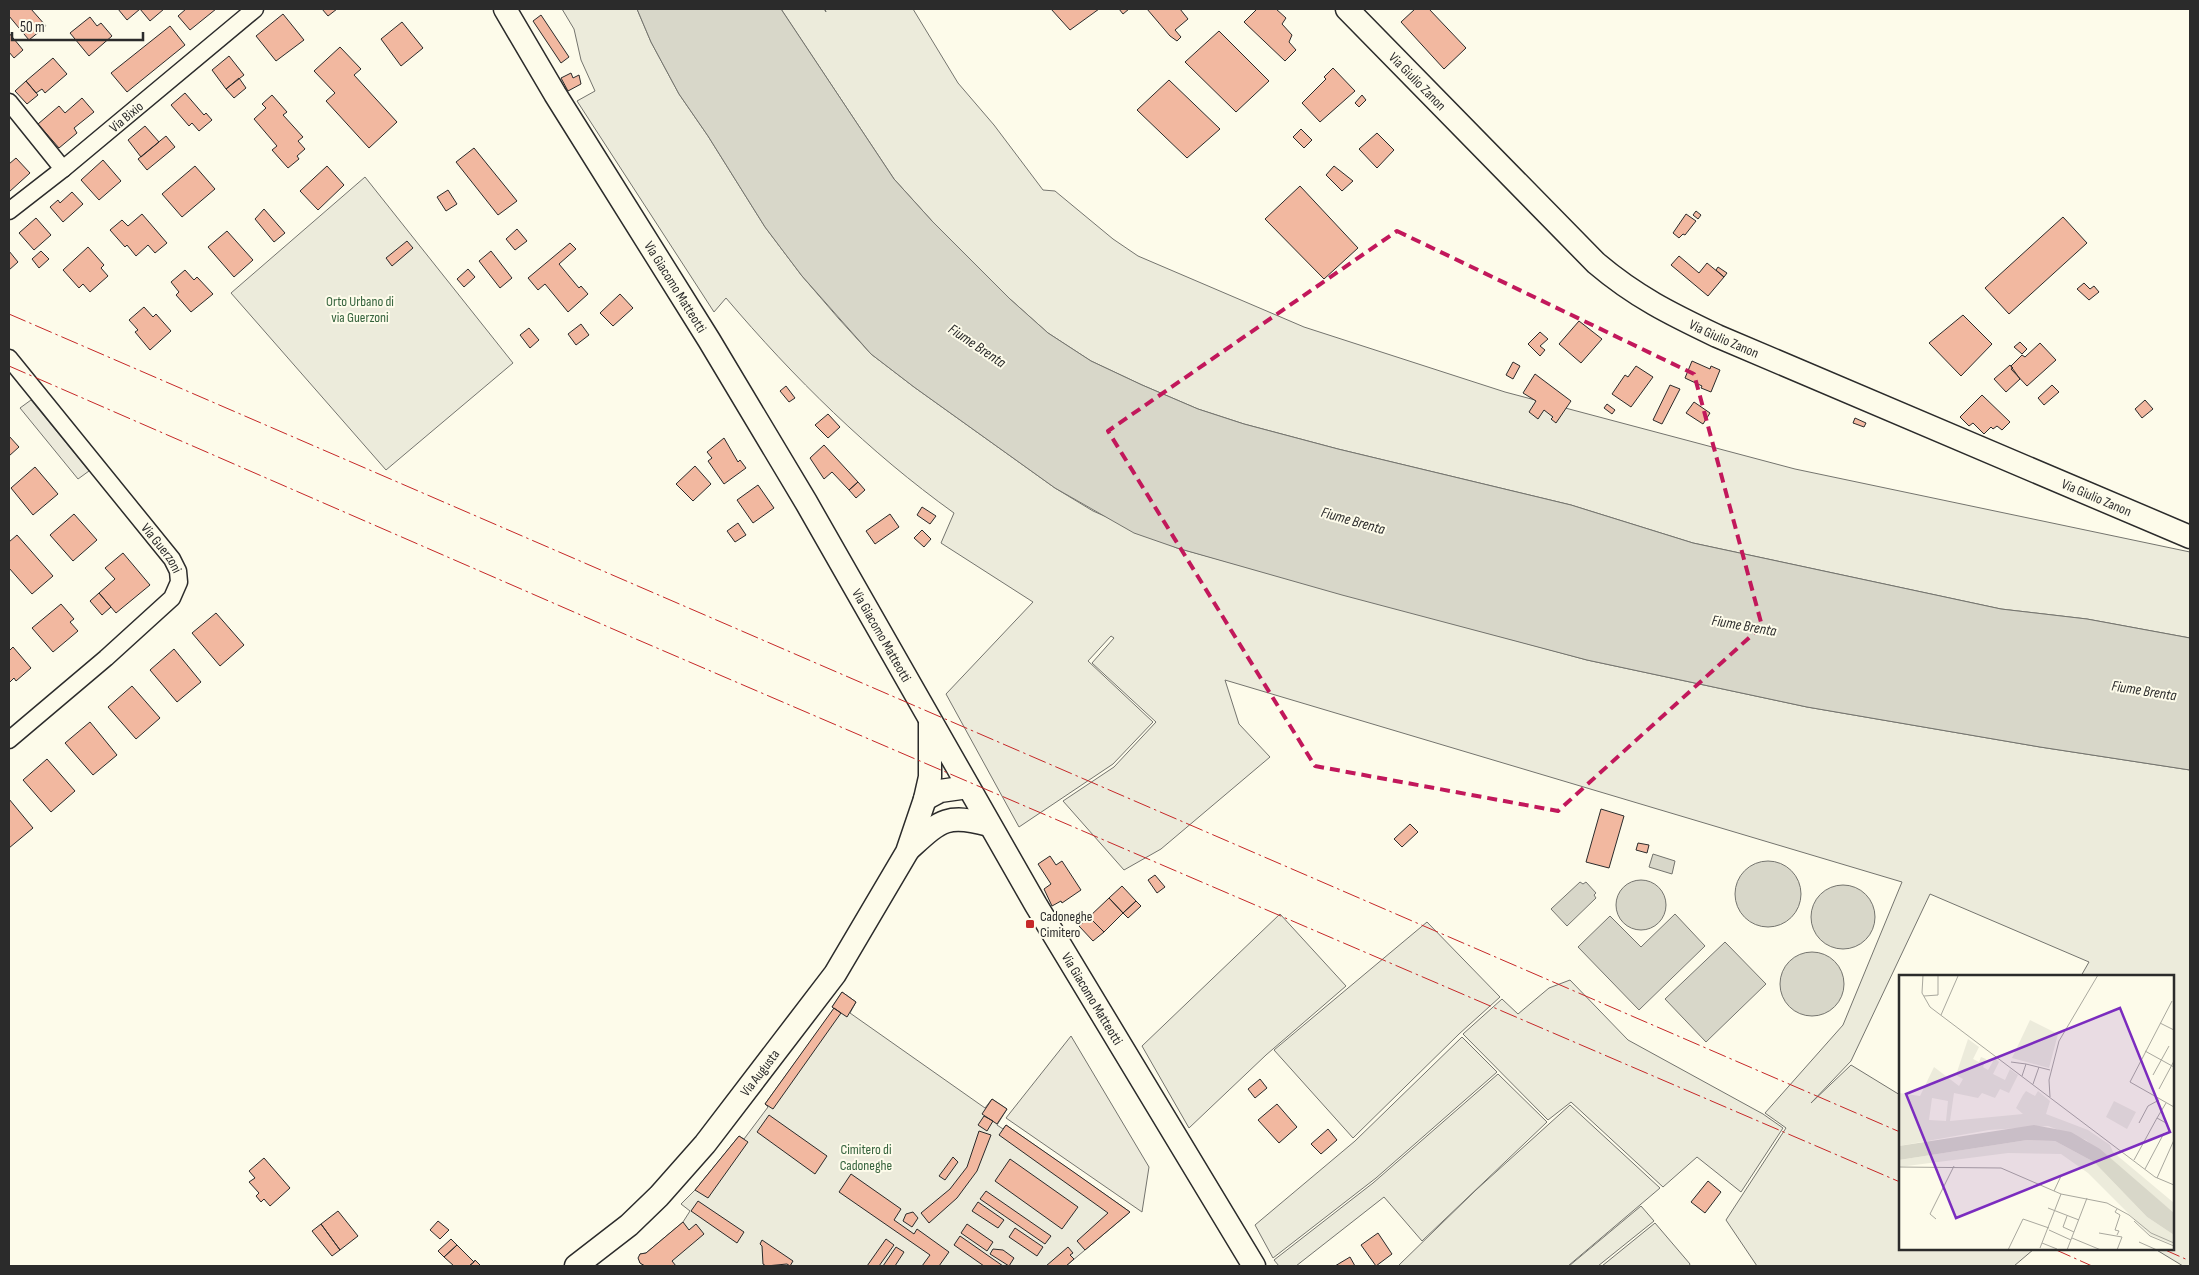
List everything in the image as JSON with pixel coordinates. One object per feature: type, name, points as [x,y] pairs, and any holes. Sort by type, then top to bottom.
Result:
[{"type":"street","name":"Via Bixio","points":[[9,212],[255,9]]},
{"type":"street","name":"Via Giacomo Matteotti","points":[[505,9],[555,94],[709,340],[806,502],[990,825],[1127,1058],[1254,1266]]},
{"type":"street","name":"Via Giulio Zanon","points":[[1347,9],[1596,263],[1624,286],[1663,311],[1717,336],[2190,537]]},
{"type":"street","points":[[9,102],[63,169]]},
{"type":"street","name":"Via Guerzoni","points":[[9,358],[172,560],[178,571],[179,582],[172,598],[106,658],[9,740]]},
{"type":"street","name":"Via Augusta","points":[[576,1266],[635,1219],[659,1196],[705,1144],[835,974],[907,852],[925,799],[930,776],[930,721]]},
{"type":"street","points":[[925,799],[940,792],[968,787]]},
{"type":"street","name":"Via Augusta","points":[[907,852],[937,824],[946,820],[962,799],[968,787]]},
{"type":"street","points":[[946,820],[974,821],[990,825]]},
{"type":"highlighted area","points":[[1397,231],[1694,374],[1762,626],[1558,811],[1315,766],[1108,431]]},
{"type":"green space","points":[[562,9],[637,9],[651,42],[679,94],[708,136],[765,227],[802,276],[839,319],[871,354],[914,387],[1055,488],[1093,511],[1177,548],[1587,660],[1807,707],[2040,747],[2190,770],[2190,1266],[2183,1266],[2157,1250],[2174,1250],[2174,975],[2082,975],[2089,962],[1930,894],[1851,1061],[1811,1103],[1851,1065],[1899,1094],[1899,1250],[2033,1250],[2014,1266],[1757,1266],[1726,1220],[1786,1128],[1765,1113],[1843,1025],[1902,882],[1225,680],[1239,724],[1270,757],[1161,849],[1124,870],[1063,801],[1114,767],[1156,722],[1092,663],[1114,638],[1111,636],[1088,661],[1153,722],[1113,764],[1019,827],[946,694],[1033,602],[941,543],[954,513],[892,465],[834,413],[778,357],[726,298],[714,312],[577,101],[595,91],[581,60],[574,29]]},
{"type":"green space","points":[[781,9],[824,9],[826,12],[825,9],[913,9],[958,83],[994,125],[1043,190],[1055,191],[1113,239],[1138,256],[1304,327],[1505,392],[1795,469],[2190,552],[2190,638],[2087,619],[2001,609],[1693,543],[1571,505],[1338,449],[1244,424],[1198,409],[1142,385],[1091,361],[1048,333],[1010,299],[932,221],[894,179]]},
{"type":"green space","name":"Orto Urbano di via Guerzoni","points":[[365,177],[513,363],[386,470],[231,293]]},
{"type":"green space","points":[[1280,914],[1346,986],[1266,1055],[1189,1128],[1142,1046]]},
{"type":"green space","points":[[1427,922],[1500,997],[1459,1034],[1353,1138],[1274,1050]]},
{"type":"green space","points":[[1570,980],[1628,1040],[1763,1114],[1783,1128],[1741,1192],[1697,1157],[1663,1187],[1571,1102],[1548,1120],[1463,1034],[1502,999],[1518,1014],[1549,988]]},
{"type":"green space","name":"Cimitero di Cadoneghe","points":[[842,992],[856,1002],[850,1013],[985,1108],[992,1099],[1007,1109],[997,1125],[1003,1129],[1006,1125],[1130,1212],[1066,1266],[645,1266],[640,1263],[640,1254],[646,1253],[683,1222],[690,1211],[681,1204],[695,1190],[739,1136],[744,1139],[768,1107],[765,1104],[834,1009],[832,1007]]},
{"type":"green space","points":[[1462,1037],[1497,1072],[1376,1178],[1273,1258],[1255,1225],[1355,1141]]},
{"type":"green space","points":[[1498,1074],[1547,1122],[1422,1241],[1384,1197],[1296,1266],[1279,1266],[1274,1260],[1373,1183]]},
{"type":"green space","points":[[1570,1105],[1660,1188],[1568,1266],[1398,1266],[1476,1190]]},
{"type":"green space","points":[[1641,1206],[1654,1221],[1598,1266],[1569,1266]]},
{"type":"green space","points":[[1655,1223],[1690,1264],[1689,1266],[1602,1266]]},
{"type":"shaded area","points":[[31,400],[89,471],[78,479],[20,408]]},
{"type":"shaded area","points":[[1071,1036],[1149,1167],[1142,1212],[1006,1118]]},
{"type":"water","name":"Fiume Brenta","points":[[637,9],[781,9],[894,179],[932,221],[1010,299],[1048,333],[1091,361],[1198,409],[1244,424],[1338,449],[1571,505],[1693,543],[2001,609],[2087,619],[2190,638],[2190,770],[2040,747],[1807,707],[1587,660],[1342,595],[1177,548],[1134,533],[1055,488],[871,354],[802,276],[765,227],[708,136],[679,94],[651,42]]},
{"type":"water","points":[[1653,854],[1675,861],[1672,874],[1649,867]]},
{"type":"water","points":[[1768,861],[1780,864],[1791,871],[1798,882],[1801,894],[1798,906],[1791,917],[1780,924],[1768,927],[1756,924],[1745,917],[1738,906],[1735,894],[1738,882],[1745,871],[1756,864]]},
{"type":"water","points":[[1641,880],[1650,882],[1661,891],[1666,905],[1664,914],[1655,925],[1641,930],[1632,928],[1621,919],[1616,905],[1618,896],[1627,885]]},
{"type":"water","points":[[1580,882],[1583,884],[1586,882],[1596,893],[1594,895],[1596,898],[1567,926],[1551,909]]},
{"type":"water","points":[[1837,885],[1849,885],[1866,894],[1873,905],[1875,917],[1873,929],[1866,940],[1849,949],[1837,949],[1825,944],[1816,935],[1811,923],[1811,911],[1816,899],[1825,890]]},
{"type":"water","points":[[1675,914],[1705,946],[1639,1010],[1578,947],[1610,916],[1641,947]]},
{"type":"water","points":[[1725,942],[1766,984],[1706,1042],[1665,999]]},
{"type":"water","points":[[1806,952],[1818,952],[1835,961],[1842,972],[1844,984],[1842,996],[1835,1007],[1818,1016],[1806,1016],[1794,1011],[1785,1002],[1780,990],[1780,978],[1785,966],[1794,957]]},
{"type":"building","points":[[9,9],[31,9],[46,26],[29,40],[9,16]]},
{"type":"building","points":[[118,9],[140,9],[127,20]]},
{"type":"building","points":[[140,9],[164,9],[150,21]]},
{"type":"building","points":[[186,9],[216,9],[190,30],[178,16]]},
{"type":"building","points":[[322,9],[337,9],[328,16]]},
{"type":"building","points":[[1051,9],[1099,9],[1070,30]]},
{"type":"building","points":[[1119,9],[1129,9],[1123,14]]},
{"type":"building","points":[[1147,9],[1180,9],[1188,19],[1175,30],[1181,37],[1177,41],[1170,36]]},
{"type":"building","points":[[1257,9],[1276,9],[1286,18],[1282,24],[1292,35],[1289,42],[1296,50],[1285,61],[1244,22]]},
{"type":"building","points":[[1415,9],[1429,9],[1466,48],[1444,69],[1401,22]]},
{"type":"building","points":[[283,14],[304,40],[276,61],[256,36]]},
{"type":"building","points":[[541,15],[569,57],[561,63],[533,21]]},
{"type":"building","points":[[90,17],[97,26],[101,23],[112,36],[89,56],[70,33]]},
{"type":"building","points":[[402,22],[423,48],[401,66],[381,39]]},
{"type":"building","points":[[170,26],[185,45],[127,92],[111,73]]},
{"type":"building","points":[[1219,31],[1269,81],[1236,112],[1185,62]]},
{"type":"building","points":[[9,33],[23,50],[14,58],[9,52]]},
{"type":"building","points":[[340,47],[361,69],[354,75],[397,122],[369,148],[326,101],[335,93],[314,71]]},
{"type":"building","points":[[229,56],[244,75],[226,89],[212,70]]},
{"type":"building","points":[[53,58],[67,74],[45,93],[42,89],[36,93],[26,81]]},
{"type":"building","points":[[1333,68],[1355,91],[1320,122],[1302,103],[1326,79],[1324,77]]},
{"type":"building","points":[[571,73],[573,78],[579,75],[581,84],[568,91],[561,78]]},
{"type":"building","points":[[239,78],[246,88],[234,98],[226,89]]},
{"type":"building","points":[[1169,80],[1220,129],[1187,158],[1137,110]]},
{"type":"building","points":[[26,81],[38,95],[27,104],[15,91]]},
{"type":"building","points":[[185,93],[204,115],[206,113],[212,120],[199,131],[192,123],[189,126],[171,105]]},
{"type":"building","points":[[272,95],[287,112],[283,115],[303,137],[298,141],[305,149],[297,156],[299,159],[288,168],[272,150],[277,146],[254,119],[266,108],[262,104]]},
{"type":"building","points":[[1362,95],[1366,100],[1359,107],[1355,103]]},
{"type":"building","points":[[82,98],[94,112],[74,128],[77,133],[59,148],[38,124],[59,106],[65,113]]},
{"type":"building","points":[[145,126],[159,142],[141,157],[128,140]]},
{"type":"building","points":[[1301,129],[1312,140],[1304,148],[1293,137]]},
{"type":"building","points":[[1377,133],[1394,150],[1377,168],[1359,149]]},
{"type":"building","points":[[166,136],[175,147],[147,170],[138,159]]},
{"type":"building","points":[[474,148],[517,201],[498,215],[456,162]]},
{"type":"building","points":[[16,158],[30,173],[9,192],[9,164]]},
{"type":"building","points":[[103,160],[121,181],[99,200],[81,180]]},
{"type":"building","points":[[195,166],[215,189],[182,217],[162,194]]},
{"type":"building","points":[[327,166],[344,185],[318,210],[300,191]]},
{"type":"building","points":[[1334,166],[1353,181],[1342,191],[1326,175]]},
{"type":"building","points":[[1300,186],[1358,248],[1324,279],[1265,219]]},
{"type":"building","points":[[448,190],[457,204],[446,211],[437,197]]},
{"type":"building","points":[[72,192],[83,204],[63,222],[50,207],[58,200],[60,203]]},
{"type":"building","points":[[264,209],[285,233],[274,242],[255,219]]},
{"type":"building","points":[[1696,211],[1701,215],[1698,219],[1693,215]]},
{"type":"building","points":[[142,214],[167,243],[155,253],[148,245],[136,256],[110,230],[122,220],[128,226]]},
{"type":"building","points":[[1686,214],[1696,221],[1685,235],[1683,234],[1679,238],[1673,233]]},
{"type":"building","points":[[2063,217],[2087,243],[2009,314],[1985,288]]},
{"type":"building","points":[[36,218],[51,235],[34,250],[19,233]]},
{"type":"building","points":[[517,229],[527,241],[515,250],[506,239]]},
{"type":"building","points":[[227,231],[253,260],[234,277],[208,247]]},
{"type":"building","points":[[407,241],[413,248],[392,266],[386,258]]},
{"type":"building","points":[[570,243],[576,249],[559,264],[579,288],[581,286],[588,294],[568,312],[545,284],[538,290],[528,278]]},
{"type":"building","points":[[88,247],[104,265],[101,268],[108,276],[90,292],[83,284],[79,288],[63,270]]},
{"type":"building","points":[[9,251],[18,262],[9,270]]},
{"type":"building","points":[[41,251],[49,259],[39,268],[32,259]]},
{"type":"building","points":[[491,251],[512,278],[500,288],[479,261]]},
{"type":"building","points":[[1679,256],[1699,273],[1707,263],[1724,277],[1708,296],[1671,265]]},
{"type":"building","points":[[1718,267],[1727,273],[1724,277],[1716,270]]},
{"type":"building","points":[[468,269],[475,277],[464,287],[457,279]]},
{"type":"building","points":[[185,270],[194,280],[197,277],[213,294],[191,312],[176,295],[179,292],[171,282]]},
{"type":"building","points":[[2084,283],[2090,289],[2094,286],[2099,292],[2089,300],[2077,289]]},
{"type":"building","points":[[620,294],[633,308],[613,326],[600,313]]},
{"type":"building","points":[[144,307],[153,317],[156,314],[171,331],[150,350],[135,332],[138,330],[129,320]]},
{"type":"building","points":[[1963,315],[1992,344],[1961,376],[1929,343]]},
{"type":"building","points":[[1579,321],[1602,339],[1581,363],[1559,344]]},
{"type":"building","points":[[581,324],[589,335],[576,345],[568,334]]},
{"type":"building","points":[[529,328],[539,340],[530,348],[520,335]]},
{"type":"building","points":[[1540,332],[1548,339],[1540,346],[1545,350],[1540,356],[1528,344]]},
{"type":"building","points":[[2020,342],[2027,349],[2022,354],[2014,347]]},
{"type":"building","points":[[2040,343],[2056,360],[2027,386],[2011,369],[2013,368],[2011,366],[2022,355],[2025,357]]},
{"type":"building","points":[[1692,361],[1710,369],[1711,366],[1720,370],[1711,392],[1685,378]]},
{"type":"building","points":[[1513,362],[1520,366],[1513,379],[1506,375]]},
{"type":"building","points":[[2010,365],[2020,379],[2006,392],[1994,379]]},
{"type":"building","points":[[1636,366],[1653,377],[1631,407],[1612,394],[1625,375],[1628,377]]},
{"type":"building","points":[[1535,374],[1571,401],[1556,423],[1551,419],[1553,417],[1544,410],[1538,419],[1529,412],[1536,401],[1523,393]]},
{"type":"building","points":[[1670,385],[1680,389],[1662,424],[1653,420]]},
{"type":"building","points":[[2052,385],[2059,392],[2044,405],[2038,398]]},
{"type":"building","points":[[786,386],[795,398],[789,402],[780,391]]},
{"type":"building","points":[[1982,395],[2010,422],[2002,430],[1997,426],[1993,429],[1991,427],[1984,434],[1973,423],[1969,426],[1960,417]]},
{"type":"building","points":[[2145,400],[2153,409],[2142,418],[2135,409]]},
{"type":"building","points":[[1694,402],[1710,413],[1703,424],[1686,413]]},
{"type":"building","points":[[1607,404],[1615,410],[1612,414],[1604,408]]},
{"type":"building","points":[[828,414],[840,427],[828,438],[815,425]]},
{"type":"building","points":[[1855,418],[1866,423],[1864,427],[1853,423]]},
{"type":"building","points":[[9,436],[19,447],[9,456]]},
{"type":"building","points":[[724,438],[738,462],[740,460],[746,468],[724,484],[708,461],[712,458],[707,452]]},
{"type":"building","points":[[824,445],[858,482],[849,490],[832,472],[824,479],[810,458]]},
{"type":"building","points":[[695,466],[711,484],[693,501],[676,484]]},
{"type":"building","points":[[35,467],[58,494],[33,515],[11,488]]},
{"type":"building","points":[[858,482],[865,490],[856,498],[849,490]]},
{"type":"building","points":[[758,485],[774,508],[753,523],[737,500]]},
{"type":"building","points":[[922,507],[936,516],[930,524],[917,515]]},
{"type":"building","points":[[74,514],[97,540],[73,561],[50,535]]},
{"type":"building","points":[[890,514],[899,527],[875,544],[866,531]]},
{"type":"building","points":[[738,523],[746,535],[735,542],[727,531]]},
{"type":"building","points":[[922,530],[931,539],[924,547],[914,538]]},
{"type":"building","points":[[17,535],[53,576],[32,594],[9,568],[9,542]]},
{"type":"building","points":[[123,553],[150,585],[116,613],[99,593],[115,579],[105,568]]},
{"type":"building","points":[[99,593],[111,607],[102,615],[90,601]]},
{"type":"building","points":[[61,604],[74,619],[70,622],[78,631],[53,652],[32,628]]},
{"type":"building","points":[[216,613],[244,645],[220,666],[192,633]]},
{"type":"building","points":[[13,647],[31,668],[16,681],[14,678],[9,683],[9,651]]},
{"type":"building","points":[[174,649],[201,682],[177,702],[150,670]]},
{"type":"building","points":[[132,686],[160,718],[136,739],[108,707]]},
{"type":"building","points":[[90,722],[117,755],[93,775],[65,743]]},
{"type":"building","points":[[47,759],[75,791],[51,812],[23,780]]},
{"type":"building","points":[[9,799],[33,828],[9,848]]},
{"type":"building","points":[[1601,809],[1624,816],[1609,868],[1586,862]]},
{"type":"building","points":[[1410,824],[1418,832],[1402,847],[1394,839]]},
{"type":"building","points":[[1638,843],[1649,845],[1647,853],[1636,850]]},
{"type":"building","points":[[1050,856],[1056,865],[1062,861],[1081,890],[1062,903],[1061,901],[1052,906],[1044,889],[1051,884],[1038,864]]},
{"type":"building","points":[[1155,875],[1165,887],[1157,893],[1148,880]]},
{"type":"building","points":[[1122,886],[1136,901],[1123,913],[1109,898]]},
{"type":"building","points":[[1109,898],[1123,913],[1104,932],[1089,917]]},
{"type":"building","points":[[1136,901],[1141,906],[1128,918],[1123,913]]},
{"type":"building","points":[[1089,917],[1104,932],[1093,941],[1079,926]]},
{"type":"building","points":[[842,992],[856,1002],[847,1017],[832,1007]]},
{"type":"building","points":[[834,1008],[841,1013],[773,1109],[765,1104]]},
{"type":"building","points":[[1260,1079],[1267,1088],[1255,1098],[1248,1089]]},
{"type":"building","points":[[992,1099],[1007,1109],[997,1124],[982,1114]]},
{"type":"building","points":[[1277,1104],[1297,1127],[1279,1143],[1258,1120]]},
{"type":"building","points":[[769,1115],[827,1156],[815,1174],[757,1132]]},
{"type":"building","points":[[984,1116],[993,1121],[987,1131],[978,1125]]},
{"type":"building","points":[[1006,1125],[1130,1212],[1085,1250],[1077,1241],[1108,1213],[999,1135]]},
{"type":"building","points":[[1328,1129],[1337,1140],[1321,1154],[1311,1144]]},
{"type":"building","points":[[979,1131],[991,1135],[977,1171],[957,1198],[929,1223],[921,1213],[950,1189],[967,1167]]},
{"type":"building","points":[[739,1136],[748,1142],[708,1198],[695,1190]]},
{"type":"building","points":[[953,1157],[958,1162],[945,1180],[939,1176]]},
{"type":"building","points":[[264,1158],[290,1188],[270,1206],[264,1199],[261,1202],[256,1196],[259,1193],[249,1182],[255,1178],[249,1171]]},
{"type":"building","points":[[1010,1159],[1078,1207],[1062,1229],[995,1181]]},
{"type":"building","points":[[851,1174],[901,1209],[894,1220],[914,1234],[917,1229],[949,1252],[939,1266],[922,1266],[930,1255],[839,1192]]},
{"type":"building","points":[[1708,1181],[1721,1192],[1705,1213],[1691,1202]]},
{"type":"building","points":[[986,1191],[1051,1236],[1045,1244],[980,1199]]},
{"type":"building","points":[[698,1201],[744,1232],[737,1243],[691,1211]]},
{"type":"building","points":[[978,1202],[1004,1220],[998,1228],[972,1211]]},
{"type":"building","points":[[338,1211],[358,1236],[340,1250],[321,1224]]},
{"type":"building","points":[[913,1212],[918,1218],[912,1227],[903,1221],[906,1214]]},
{"type":"building","points":[[438,1221],[449,1230],[440,1239],[430,1230]]},
{"type":"building","points":[[683,1222],[689,1230],[696,1224],[704,1234],[672,1261],[676,1266],[645,1266],[640,1263],[638,1258],[640,1254],[646,1253]]},
{"type":"building","points":[[321,1224],[340,1250],[332,1256],[312,1231]]},
{"type":"building","points":[[967,1224],[993,1242],[987,1251],[961,1233]]},
{"type":"building","points":[[1015,1228],[1043,1247],[1037,1256],[1009,1237]]},
{"type":"building","points":[[1378,1233],[1392,1254],[1376,1266],[1361,1245]]},
{"type":"building","points":[[960,1236],[1003,1266],[984,1266],[954,1245]]},
{"type":"building","points":[[451,1239],[457,1245],[444,1257],[438,1251]]},
{"type":"building","points":[[886,1239],[894,1245],[879,1266],[867,1266]]},
{"type":"building","points":[[762,1240],[793,1261],[790,1266],[787,1264],[766,1266],[763,1264],[762,1246],[760,1244]]},
{"type":"building","points":[[457,1245],[474,1262],[469,1266],[454,1266],[444,1257]]},
{"type":"building","points":[[896,1247],[904,1252],[895,1266],[883,1266]]},
{"type":"building","points":[[1068,1247],[1073,1253],[1070,1255],[1074,1259],[1066,1266],[1046,1266]]},
{"type":"building","points":[[993,1249],[1003,1250],[1014,1258],[1009,1266],[990,1254]]},
{"type":"building","points":[[1350,1257],[1355,1266],[1335,1266]]},
{"type":"building","points":[[475,1260],[481,1266],[469,1266],[474,1262]]},
{"type":"power","points":[[9,314],[1899,1132]]},
{"type":"power","points":[[9,366],[629,636],[1899,1182]]},
{"type":"power","points":[[2056,1250],[2092,1266]]},
{"type":"power","points":[[2165,1250],[2190,1261]]},
{"type":"place","name":"Cadoneghe Cimitero","points":[[1030,924]]}]
